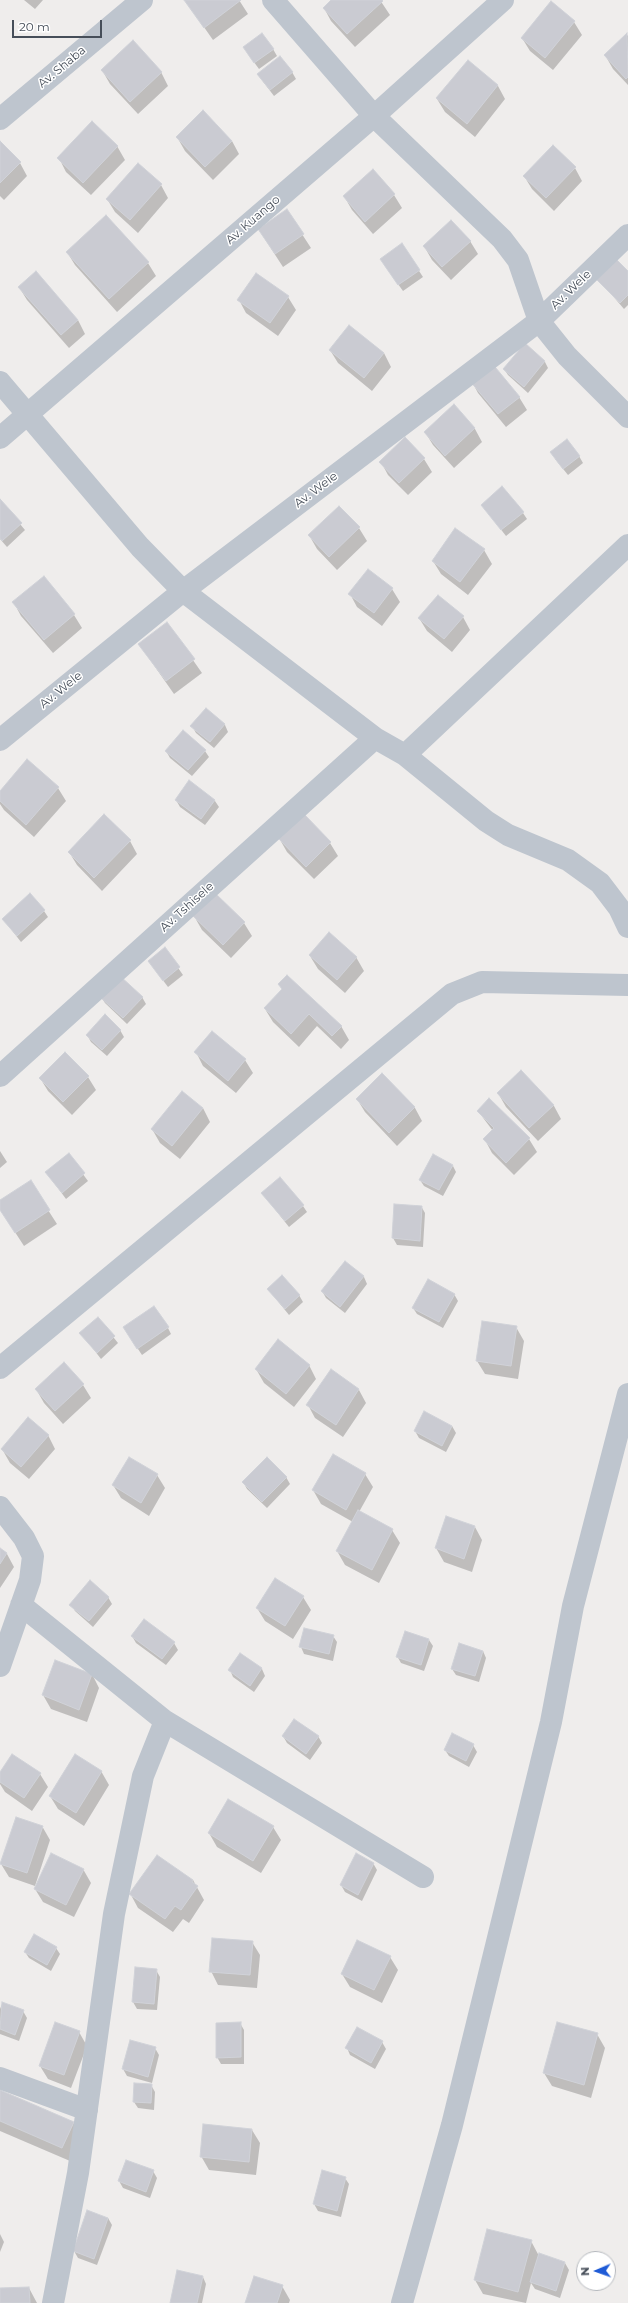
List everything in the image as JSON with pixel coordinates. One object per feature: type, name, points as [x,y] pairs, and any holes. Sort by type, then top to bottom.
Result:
[{"type":"street","name":"Av. Shaba","points":[[0,119],[142,0]]},
{"type":"street","points":[[273,0],[374,116],[502,239],[518,260],[539,322],[567,356],[628,417]]},
{"type":"street","name":"Av. Kuango","points":[[0,438],[374,116],[503,0]]},
{"type":"street","name":"Av. Wele","points":[[0,740],[183,592],[539,322],[628,235]]},
{"type":"street","points":[[0,382],[140,546],[183,592],[375,738],[405,755],[486,821],[508,835],[568,860],[600,883],[619,908],[628,927]]},
{"type":"street","points":[[405,755],[628,545]]},
{"type":"street","name":"Av. Tshisele","points":[[0,1076],[375,738]]},
{"type":"street","points":[[0,1368],[452,994],[482,982],[628,985]]},
{"type":"street","points":[[402,2303],[452,2125],[550,1722],[573,1606],[628,1394]]},
{"type":"street","points":[[0,1507],[24,1538],[33,1556],[30,1580],[0,1666]]},
{"type":"street","points":[[21,1605],[165,1721],[423,1877]]},
{"type":"street","points":[[53,2303],[78,2173],[114,1914],[143,1776],[165,1721]]},
{"type":"street","points":[[0,2078],[87,2110]]},
{"type":"building","points":[[184,0],[241,0],[204,28]]},
{"type":"building","points":[[331,0],[383,1],[347,34],[323,8]]},
{"type":"building","points":[[551,1],[575,21],[545,58],[521,38]]},
{"type":"building","points":[[262,33],[274,49],[254,63],[243,47]]},
{"type":"building","points":[[627,33],[628,77],[626,79],[604,55]]},
{"type":"building","points":[[133,40],[162,72],[130,102],[101,70]]},
{"type":"building","points":[[280,56],[293,72],[270,90],[257,74]]},
{"type":"building","points":[[468,60],[498,85],[467,124],[436,98]]},
{"type":"building","points":[[203,110],[232,141],[205,167],[176,137]]},
{"type":"building","points":[[92,121],[118,146],[83,183],[57,158]]},
{"type":"building","points":[[0,141],[21,162],[0,183]]},
{"type":"building","points":[[553,145],[576,167],[546,198],[523,176]]},
{"type":"building","points":[[138,163],[162,184],[130,220],[106,199]]},
{"type":"building","points":[[373,169],[395,194],[365,222],[343,196]]},
{"type":"building","points":[[287,209],[304,234],[275,254],[258,229]]},
{"type":"building","points":[[106,215],[149,262],[109,299],[66,252]]},
{"type":"building","points":[[451,220],[471,241],[442,267],[423,246]]},
{"type":"building","points":[[402,243],[420,270],[398,285],[380,259]]},
{"type":"building","points":[[617,260],[628,271],[628,295],[620,303],[597,280]]},
{"type":"building","points":[[36,271],[78,320],[61,335],[18,287]]},
{"type":"building","points":[[256,273],[289,296],[270,323],[237,300]]},
{"type":"building","points":[[349,325],[384,353],[364,378],[329,350]]},
{"type":"building","points":[[525,343],[545,361],[524,387],[503,369]]},
{"type":"building","points":[[491,362],[520,397],[498,414],[469,380]]},
{"type":"building","points":[[454,404],[475,428],[445,456],[424,432]]},
{"type":"building","points":[[405,437],[425,458],[399,483],[379,462]]},
{"type":"building","points":[[567,439],[580,456],[563,469],[550,452]]},
{"type":"building","points":[[502,486],[524,512],[501,530],[481,505]]},
{"type":"building","points":[[0,499],[22,523],[2,541],[0,538]]},
{"type":"building","points":[[339,506],[360,527],[329,557],[308,535]]},
{"type":"building","points":[[455,528],[485,549],[460,582],[432,561]]},
{"type":"building","points":[[368,569],[393,588],[374,613],[348,594]]},
{"type":"building","points":[[44,576],[75,614],[44,640],[12,602]]},
{"type":"building","points":[[438,595],[464,616],[444,639],[418,618]]},
{"type":"building","points":[[167,622],[195,659],[166,681],[138,644]]},
{"type":"building","points":[[206,708],[225,724],[210,742],[190,726]]},
{"type":"building","points":[[183,730],[206,750],[188,770],[165,751]]},
{"type":"building","points":[[27,759],[59,787],[26,825],[0,801],[0,791]]},
{"type":"building","points":[[189,780],[215,800],[201,819],[175,800]]},
{"type":"building","points":[[104,814],[131,840],[94,878],[68,852]]},
{"type":"building","points":[[304,814],[331,842],[306,867],[278,838]]},
{"type":"building","points":[[30,893],[45,910],[17,936],[2,919]]},
{"type":"building","points":[[215,893],[245,922],[223,945],[193,916]]},
{"type":"building","points":[[329,932],[357,957],[337,980],[309,955]]},
{"type":"building","points":[[165,947],[180,967],[163,981],[148,961]]},
{"type":"building","points":[[119,975],[143,997],[123,1018],[100,997]]},
{"type":"building","points":[[287,975],[342,1026],[332,1036],[309,1014],[291,1034],[264,1008],[282,989],[278,984]]},
{"type":"building","points":[[105,1014],[121,1030],[102,1050],[86,1035]]},
{"type":"building","points":[[212,1031],[246,1059],[228,1081],[194,1052]]},
{"type":"building","points":[[65,1052],[89,1076],[63,1102],[39,1078]]},
{"type":"building","points":[[521,1070],[554,1105],[529,1128],[497,1093]]},
{"type":"building","points":[[382,1073],[415,1107],[389,1133],[356,1099]]},
{"type":"building","points":[[182,1091],[203,1108],[172,1146],[151,1129]]},
{"type":"building","points":[[489,1098],[530,1138],[506,1163],[483,1139],[494,1128],[477,1111]]},
{"type":"building","points":[[69,1153],[85,1173],[62,1193],[45,1172]]},
{"type":"building","points":[[433,1154],[453,1165],[439,1190],[419,1180]]},
{"type":"building","points":[[280,1177],[304,1205],[285,1221],[261,1193]]},
{"type":"building","points":[[31,1180],[50,1210],[15,1233],[0,1210],[0,1200]]},
{"type":"building","points":[[394,1204],[422,1206],[420,1241],[392,1238]]},
{"type":"building","points":[[345,1261],[364,1276],[340,1307],[321,1291]]},
{"type":"building","points":[[282,1275],[300,1295],[285,1309],[267,1289]]},
{"type":"building","points":[[428,1279],[455,1294],[439,1322],[412,1308]]},
{"type":"building","points":[[154,1306],[169,1327],[137,1349],[123,1327]]},
{"type":"building","points":[[98,1317],[115,1336],[97,1353],[79,1333]]},
{"type":"building","points":[[482,1321],[517,1326],[511,1366],[476,1361]]},
{"type":"building","points":[[278,1339],[310,1365],[286,1394],[255,1369]]},
{"type":"building","points":[[64,1362],[84,1384],[55,1411],[35,1389]]},
{"type":"building","points":[[331,1369],[359,1389],[336,1425],[306,1405]]},
{"type":"building","points":[[424,1411],[452,1426],[442,1446],[414,1431]]},
{"type":"building","points":[[28,1417],[49,1435],[21,1467],[1,1449]]},
{"type":"building","points":[[333,1454],[366,1473],[346,1510],[312,1490]]},
{"type":"building","points":[[129,1457],[158,1474],[141,1503],[112,1485]]},
{"type":"building","points":[[267,1457],[287,1477],[262,1502],[242,1482]]},
{"type":"building","points":[[358,1510],[393,1529],[372,1570],[336,1551]]},
{"type":"building","points":[[446,1516],[475,1526],[464,1559],[435,1548]]},
{"type":"building","points":[[0,1548],[7,1553],[0,1564]]},
{"type":"building","points":[[275,1578],[304,1596],[285,1626],[256,1608]]},
{"type":"building","points":[[90,1580],[109,1597],[89,1621],[69,1605]]},
{"type":"building","points":[[144,1619],[175,1642],[162,1659],[131,1636]]},
{"type":"building","points":[[304,1628],[334,1635],[329,1654],[299,1647]]},
{"type":"building","points":[[405,1631],[429,1639],[421,1665],[396,1657]]},
{"type":"building","points":[[459,1643],[483,1651],[475,1676],[451,1669]]},
{"type":"building","points":[[240,1653],[262,1668],[250,1686],[228,1670]]},
{"type":"building","points":[[55,1660],[92,1674],[79,1710],[42,1695]]},
{"type":"building","points":[[294,1719],[319,1736],[306,1754],[282,1736]]},
{"type":"building","points":[[452,1733],[474,1744],[466,1761],[444,1750]]},
{"type":"building","points":[[12,1754],[41,1773],[24,1798],[0,1782],[0,1772]]},
{"type":"building","points":[[75,1754],[102,1771],[76,1813],[49,1796]]},
{"type":"building","points":[[228,1799],[274,1826],[253,1861],[208,1833]]},
{"type":"building","points":[[16,1817],[43,1826],[27,1873],[0,1864]]},
{"type":"building","points":[[51,1853],[84,1869],[66,1905],[34,1889]]},
{"type":"building","points":[[356,1853],[374,1863],[358,1895],[340,1885]]},
{"type":"building","points":[[157,1855],[193,1880],[192,1882],[198,1886],[181,1910],[175,1906],[165,1919],[129,1894]]},
{"type":"building","points":[[34,1934],[57,1947],[47,1965],[24,1952]]},
{"type":"building","points":[[212,1938],[253,1941],[250,1975],[209,1972]]},
{"type":"building","points":[[357,1940],[391,1956],[374,1990],[341,1974]]},
{"type":"building","points":[[135,1967],[157,1969],[154,2004],[132,2002]]},
{"type":"building","points":[[2,2002],[24,2010],[15,2035],[0,2029]]},
{"type":"building","points":[[55,2022],[80,2031],[64,2075],[39,2066]]},
{"type":"building","points":[[241,2022],[241,2057],[216,2058],[216,2023]]},
{"type":"building","points":[[557,2022],[598,2033],[584,2085],[543,2073]]},
{"type":"building","points":[[357,2027],[383,2041],[371,2063],[345,2048]]},
{"type":"building","points":[[130,2040],[156,2047],[148,2077],[122,2069]]},
{"type":"building","points":[[134,2083],[152,2084],[151,2103],[133,2102]]},
{"type":"building","points":[[0,2090],[74,2122],[62,2148],[0,2121]]},
{"type":"building","points":[[203,2124],[252,2129],[249,2162],[200,2157]]},
{"type":"building","points":[[126,2160],[154,2170],[146,2192],[118,2181]]},
{"type":"building","points":[[322,2170],[346,2177],[337,2211],[313,2204]]},
{"type":"building","points":[[87,2210],[108,2218],[94,2259],[73,2251]]},
{"type":"building","points":[[487,2229],[532,2240],[518,2292],[474,2280]]},
{"type":"building","points":[[539,2253],[565,2262],[556,2291],[530,2282]]},
{"type":"building","points":[[177,2270],[203,2276],[197,2303],[170,2303]]},
{"type":"building","points":[[254,2276],[283,2285],[277,2303],[245,2303]]},
{"type":"building","points":[[29,2287],[30,2303],[0,2303],[0,2288]]}]
